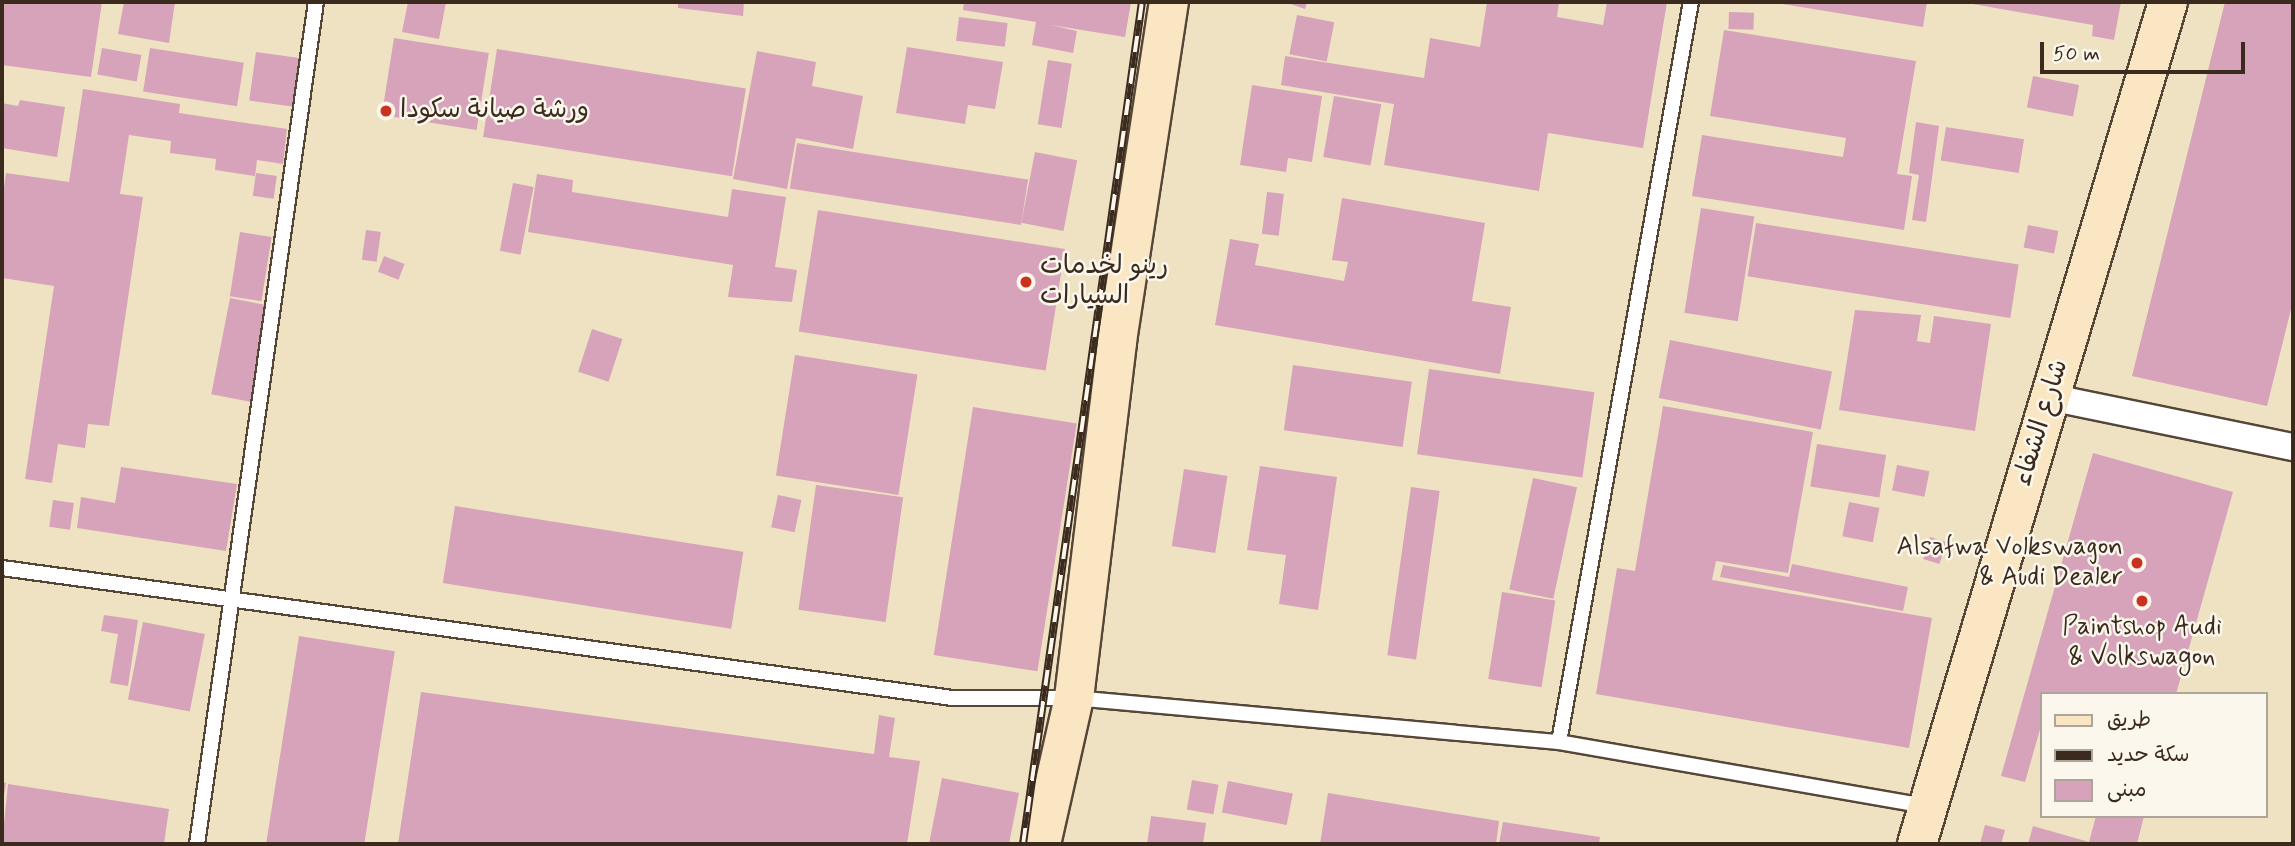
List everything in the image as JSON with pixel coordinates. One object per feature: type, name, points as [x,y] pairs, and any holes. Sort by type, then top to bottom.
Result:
[{"type":"street","points":[[1041,844],[1074,698],[1118,341],[1169,2]]},
{"type":"street","name":"شارع الشفاء","points":[[1917,844],[2168,2]]},
{"type":"street","points":[[2049,397],[2293,447]]},
{"type":"lane","points":[[197,844],[316,2]]},
{"type":"lane","points":[[1559,743],[1691,2]]},
{"type":"lane","points":[[2,568],[952,698],[1074,698],[1559,743],[1928,807]]},
{"type":"building","points":[[2,2],[102,2],[91,77],[2,65]]},
{"type":"building","points":[[124,2],[175,2],[169,43],[118,34]]},
{"type":"building","points":[[408,2],[446,2],[439,39],[402,32]]},
{"type":"building","points":[[678,2],[744,2],[743,16],[678,8]]},
{"type":"building","points":[[964,2],[1131,2],[1125,37],[1051,25],[1077,31],[1073,53],[1032,45],[1036,22],[963,10]]},
{"type":"building","points":[[1285,2],[1307,2],[1305,9]]},
{"type":"building","points":[[1487,2],[1559,2],[1557,17],[1603,25],[1607,2],[1667,2],[1643,148],[1548,133],[1539,191],[1384,165],[1394,104],[1281,85],[1285,56],[1424,78],[1430,38],[1480,47]]},
{"type":"building","points":[[1770,2],[1927,2],[1923,27]]},
{"type":"building","points":[[2121,2],[2114,40],[2092,36],[2093,25],[1967,3]]},
{"type":"building","points":[[2225,2],[2293,2],[2293,301],[2267,406],[2132,376]]},
{"type":"building","points":[[1729,12],[1754,13],[1753,30],[1728,29]]},
{"type":"building","points":[[1297,15],[1334,22],[1327,62],[1289,54]]},
{"type":"building","points":[[959,17],[1008,23],[1005,47],[956,41]]},
{"type":"building","points":[[1724,30],[1916,61],[1897,174],[1912,176],[1904,230],[1692,196],[1702,135],[1843,157],[1846,138],[1710,116]]},
{"type":"building","points":[[394,38],[489,53],[477,130],[382,115]]},
{"type":"building","points":[[907,47],[1003,62],[995,109],[968,105],[965,124],[896,113]]},
{"type":"building","points":[[102,48],[141,55],[137,82],[97,75]]},
{"type":"building","points":[[150,48],[244,63],[237,106],[143,91]]},
{"type":"building","points":[[497,49],[746,88],[732,176],[483,137]]},
{"type":"building","points":[[757,51],[816,62],[812,86],[863,96],[853,149],[796,138],[787,189],[733,179]]},
{"type":"building","points":[[256,52],[305,59],[298,107],[249,101]]},
{"type":"building","points":[[1048,60],[1072,64],[1062,128],[1038,124]]},
{"type":"building","points":[[2033,76],[2079,85],[2073,116],[2027,107]]},
{"type":"building","points":[[1252,85],[1322,96],[1312,162],[1288,158],[1286,172],[1240,165]]},
{"type":"building","points":[[83,89],[180,104],[179,113],[287,129],[283,164],[257,160],[255,176],[215,170],[216,159],[170,153],[171,141],[129,135],[120,194],[143,197],[109,426],[88,424],[85,448],[58,444],[52,483],[25,479],[54,286],[2,278],[2,202],[6,173],[69,182]]},
{"type":"building","points":[[1334,96],[1381,104],[1371,165],[1323,157]]},
{"type":"building","points":[[20,100],[65,107],[57,157],[2,148],[2,103],[18,106]]},
{"type":"building","points":[[1916,122],[1939,126],[1926,222],[1912,220],[1919,175],[1909,173]]},
{"type":"building","points":[[1946,127],[2024,139],[2019,173],[1941,161]]},
{"type":"building","points":[[797,143],[1028,180],[1021,225],[790,188]]},
{"type":"building","points":[[1035,152],[1077,160],[1063,231],[1021,223]]},
{"type":"building","points":[[256,173],[277,176],[274,199],[253,196]]},
{"type":"building","points":[[537,174],[573,180],[572,192],[728,217],[732,189],[786,197],[775,267],[797,270],[792,302],[728,297],[733,265],[528,232]]},
{"type":"building","points":[[513,183],[534,187],[520,255],[500,251]]},
{"type":"building","points":[[1267,192],[1284,194],[1279,236],[1262,234]]},
{"type":"building","points":[[1342,198],[1485,223],[1472,301],[1511,307],[1500,374],[1215,325],[1230,239],[1259,244],[1255,265],[1344,281],[1348,262],[1332,260]]},
{"type":"building","points":[[1701,208],[1754,216],[1738,321],[1684,313]]},
{"type":"building","points":[[818,210],[1065,249],[1046,371],[799,331]]},
{"type":"building","points":[[1756,223],[2019,265],[2010,318],[1748,276]]},
{"type":"building","points":[[2028,225],[2058,231],[2054,253],[2024,248]]},
{"type":"building","points":[[366,230],[381,232],[377,262],[362,260]]},
{"type":"building","points":[[240,232],[272,237],[261,301],[230,296]]},
{"type":"building","points":[[384,256],[405,264],[398,280],[378,272]]},
{"type":"building","points":[[230,298],[270,306],[252,402],[211,394]]},
{"type":"building","points":[[1855,310],[1921,315],[1917,341],[1930,343],[1934,316],[1991,324],[1975,431],[1839,410]]},
{"type":"building","points":[[592,329],[622,339],[609,382],[578,372]]},
{"type":"building","points":[[1670,340],[1832,371],[1821,429],[1659,398]]},
{"type":"building","points":[[795,355],[917,374],[898,495],[776,475]]},
{"type":"building","points":[[1293,365],[1412,382],[1403,447],[1284,430]]},
{"type":"building","points":[[1429,369],[1594,392],[1582,477],[1417,454]]},
{"type":"building","points":[[1663,406],[1813,432],[1788,573],[1716,561],[1712,580],[1932,618],[1909,748],[1596,694],[1617,568],[1635,571]]},
{"type":"building","points":[[973,407],[1077,423],[1037,671],[934,655]]},
{"type":"building","points":[[1817,444],[1886,455],[1879,497],[1810,486]]},
{"type":"building","name":"Alsafwa Volkswagon & Audi Dealer","points":[[2093,453],[2233,492],[2177,692],[2039,692],[2039,733],[2025,782],[2001,776]]},
{"type":"building","points":[[1897,465],[1929,471],[1924,497],[1892,491]]},
{"type":"building","points":[[1260,466],[1337,477],[1318,610],[1279,604],[1286,555],[1247,550]]},
{"type":"building","points":[[121,467],[237,484],[226,551],[77,528],[81,497],[115,503]]},
{"type":"building","points":[[1184,469],[1227,476],[1215,553],[1172,546]]},
{"type":"building","points":[[1533,478],[1577,487],[1553,599],[1509,590]]},
{"type":"building","points":[[816,485],[903,497],[886,622],[798,610]]},
{"type":"building","points":[[1411,487],[1440,491],[1416,659],[1387,655]]},
{"type":"building","points":[[778,495],[801,500],[795,532],[771,527]]},
{"type":"building","points":[[53,500],[74,503],[70,530],[49,527]]},
{"type":"building","points":[[1849,502],[1879,508],[1873,542],[1842,536]]},
{"type":"building","points":[[455,506],[743,552],[731,629],[443,583]]},
{"type":"building","points":[[1930,537],[1946,542],[1940,564],[1923,559]]},
{"type":"building","points":[[1792,564],[1908,587],[1903,611],[1720,577],[1723,565],[1789,577]]},
{"type":"building","points":[[1502,592],[1555,600],[1542,687],[1488,679]]},
{"type":"building","points":[[104,615],[138,620],[128,686],[110,683],[118,634],[101,631]]},
{"type":"building","points":[[143,622],[205,634],[190,712],[128,700]]},
{"type":"building","points":[[299,636],[395,651],[364,844],[266,844]]},
{"type":"building","points":[[421,692],[874,754],[879,715],[895,718],[889,757],[920,761],[907,844],[398,844]]},
{"type":"building","points":[[942,778],[1019,793],[1009,844],[929,844]]},
{"type":"building","points":[[1192,780],[1219,785],[1213,814],[1187,810]]},
{"type":"building","points":[[1228,781],[1293,794],[1287,825],[1222,812]]},
{"type":"building","points":[[2,782],[6,783],[3,801],[2,801]]},
{"type":"building","points":[[8,784],[169,809],[164,844],[2,844]]},
{"type":"building","points":[[1328,793],[1499,821],[1496,844],[1320,844]]},
{"type":"building","points":[[1151,816],[1206,823],[1203,844],[1147,844]]},
{"type":"building","points":[[2095,818],[2144,818],[2137,844],[2028,844],[2033,826],[2089,842]]},
{"type":"building","points":[[1503,822],[1600,837],[1599,844],[1499,844]]},
{"type":"building","points":[[1985,825],[2005,830],[2001,844],[1980,844]]},
{"type":"railway","points":[[1023,844],[1142,2]]},
{"type":"place","name":"ورشة صيانة سكودا","points":[[386,111]]},
{"type":"place","name":"رينو لخدمات السيارات","points":[[1026,282]]},
{"type":"place","name":"Alsafwa Volkswagon & Audi Dealer","points":[[2137,563]]},
{"type":"place","name":"Paintshop Audi & Volkswagon","points":[[2142,601]]}]
